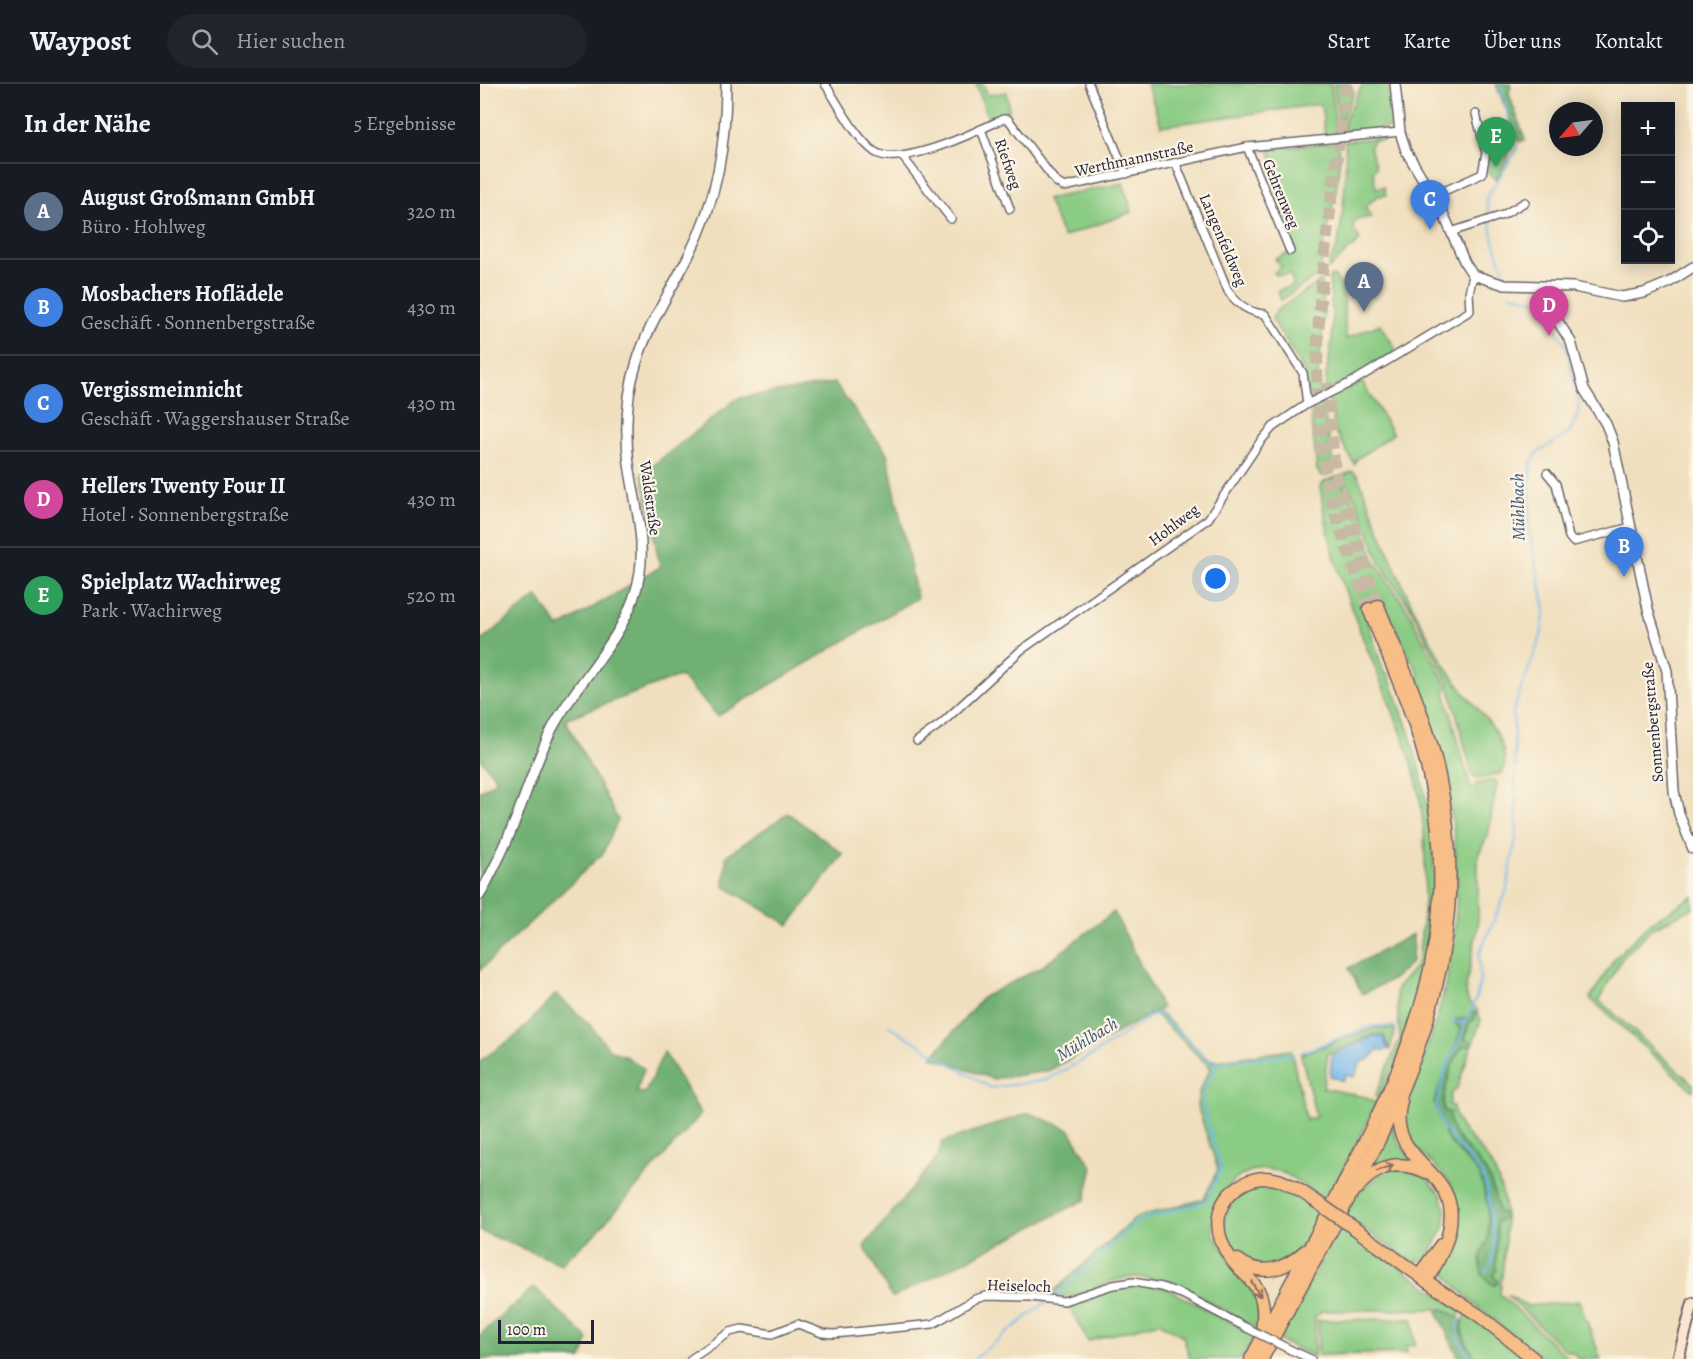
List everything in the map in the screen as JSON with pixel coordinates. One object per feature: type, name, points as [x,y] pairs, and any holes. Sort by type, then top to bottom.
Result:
[{"type":"highway","points":[[1251,1359],[1383,1106],[1407,1053],[1426,992],[1438,923],[1440,849],[1429,775],[1408,704],[1374,608],[1430,739],[1443,792],[1448,835],[1450,887],[1444,955],[1429,1021],[1410,1071],[1346,1200],[1262,1359]]},
{"type":"highway","points":[[1410,1071],[1400,1108],[1400,1130],[1411,1153],[1444,1187],[1451,1203],[1452,1219],[1438,1263],[1422,1278]]},
{"type":"highway","points":[[1346,1200],[1364,1179],[1388,1166],[1412,1166],[1433,1175]]},
{"type":"highway","points":[[1260,1342],[1264,1312],[1259,1292],[1232,1260],[1222,1244],[1218,1234],[1219,1210],[1230,1194],[1250,1180],[1272,1178],[1284,1181],[1314,1200],[1422,1278],[1508,1336],[1534,1359]]},
{"type":"highway","points":[[1422,1278],[1446,1239]]},
{"type":"highway","points":[[1222,1244],[1245,1265],[1268,1270],[1292,1262],[1311,1246]]},
{"type":"highway","points":[[1438,1263],[1442,1280],[1452,1298]]},
{"type":"main road","points":[[1678,1359],[1693,1303]]},
{"type":"street","name":"Waldstraße","points":[[480,895],[509,837],[553,726],[610,646],[625,620],[636,592],[641,550],[627,438],[632,384],[636,364],[650,330],[699,236],[715,191],[725,134],[726,84]]},
{"type":"street","name":"Werthmannstraße","points":[[825,84],[864,141],[877,153],[902,156],[1008,119],[1056,182],[1064,187],[1247,147],[1400,132]]},
{"type":"street","points":[[1089,84],[1126,174]]},
{"type":"street","points":[[1395,84],[1400,132],[1413,166],[1433,196],[1473,275],[1505,285],[1544,288],[1574,287],[1622,297],[1644,293],[1668,283],[1693,267]]},
{"type":"street","points":[[1433,196],[1482,174],[1486,153],[1476,114]]},
{"type":"street","name":"Riefweg","points":[[981,129],[1010,209]]},
{"type":"street","name":"Gehrenweg","points":[[1247,147],[1290,251]]},
{"type":"street","points":[[902,156],[951,219]]},
{"type":"street","name":"Langenfeldweg","points":[[1176,164],[1228,291],[1235,300],[1250,310],[1265,314],[1302,373],[1306,404]]},
{"type":"street","points":[[1451,232],[1491,220],[1525,202]]},
{"type":"street","name":"Hohlweg","points":[[917,741],[942,723],[1020,651],[1208,519],[1267,434],[1306,404],[1352,382],[1470,311],[1469,293],[1473,275]]},
{"type":"street","name":"Sonnenbergstraße","points":[[1544,288],[1548,306],[1571,342],[1584,389],[1610,432],[1650,614],[1667,671],[1674,791],[1679,814],[1693,849]]},
{"type":"street","points":[[1547,473],[1556,484],[1569,537],[1573,542],[1579,543],[1631,527]]},
{"type":"street","name":"Heiseloch","points":[[691,1359],[730,1332],[742,1329],[772,1334],[798,1324],[822,1333],[834,1334],[933,1324],[975,1299],[986,1296],[1030,1297],[1064,1301],[1113,1284],[1133,1282],[1162,1287],[1184,1295],[1311,1359]]},
{"type":"green space","points":[[976,84],[983,84],[988,95],[1007,92],[1009,110],[989,121]]},
{"type":"green space","points":[[1147,84],[1331,84],[1337,135],[1325,136],[1321,104],[1161,126]]},
{"type":"green space","points":[[1334,84],[1350,84],[1354,93],[1342,118],[1341,135]]},
{"type":"green space","points":[[1363,84],[1387,84],[1393,127],[1344,134],[1344,121]]},
{"type":"green space","points":[[1496,84],[1511,84],[1509,94],[1525,140],[1519,142]]},
{"type":"green space","points":[[1389,137],[1381,141],[1373,140],[1370,147],[1376,168],[1373,170],[1376,188],[1384,187],[1386,195],[1377,196],[1365,208],[1372,217],[1355,220],[1353,228],[1360,240],[1328,269],[1338,244],[1342,218],[1345,141]]},
{"type":"green space","points":[[1338,142],[1336,193],[1322,256],[1321,273],[1281,300],[1278,291],[1294,285],[1290,275],[1276,275],[1274,272],[1282,267],[1275,259],[1288,253],[1292,255],[1269,198],[1281,193],[1282,187],[1269,149]]},
{"type":"green space","points":[[1506,148],[1509,158],[1496,179],[1487,171],[1490,154]]},
{"type":"green space","points":[[1123,183],[1132,212],[1063,237],[1047,199]]},
{"type":"green space","points":[[1334,276],[1343,288],[1346,339],[1380,324],[1395,348],[1394,353],[1363,373],[1326,391],[1332,332],[1329,277]]},
{"type":"green space","points":[[1321,281],[1324,317],[1318,375],[1320,394],[1314,396],[1308,393],[1304,371],[1272,319],[1276,311]]},
{"type":"green space","points":[[1362,382],[1393,434],[1357,459],[1355,465],[1336,433],[1328,397]]},
{"type":"green space","points":[[834,383],[887,453],[917,598],[718,716],[680,676],[565,719],[618,820],[603,853],[480,970],[480,791],[497,780],[480,758],[480,642],[537,596],[559,628],[660,567],[642,474],[738,398]]},
{"type":"green space","points":[[1322,401],[1335,470],[1327,475],[1321,475],[1317,470],[1310,406]]},
{"type":"green space","points":[[1353,471],[1358,476],[1403,585],[1429,637],[1460,687],[1499,738],[1505,761],[1502,773],[1479,779],[1473,777],[1448,682],[1411,608],[1380,563],[1356,500],[1342,476]]},
{"type":"green space","points":[[1338,477],[1354,503],[1375,562],[1409,612],[1447,687],[1445,692],[1471,789],[1475,788],[1476,784],[1495,780],[1497,783],[1488,835],[1478,855],[1478,925],[1465,992],[1469,1003],[1476,1008],[1481,1020],[1457,1088],[1451,1094],[1449,1105],[1453,1106],[1458,1122],[1490,1163],[1502,1193],[1506,1227],[1500,1294],[1569,1359],[1543,1359],[1480,1309],[1447,1275],[1447,1255],[1458,1216],[1454,1192],[1441,1172],[1414,1146],[1403,1124],[1406,1100],[1435,1026],[1451,958],[1456,918],[1457,877],[1449,797],[1441,757],[1417,678],[1419,677],[1417,670],[1383,606],[1368,622],[1384,674],[1387,673],[1408,730],[1423,783],[1432,836],[1434,887],[1430,938],[1420,990],[1403,1043],[1379,1099],[1375,1097],[1400,1038],[1396,992],[1418,961],[1425,854],[1415,774],[1341,579],[1322,503],[1321,485],[1325,481]]},
{"type":"green space","points":[[788,813],[843,854],[789,925],[724,886],[726,856]]},
{"type":"green space","points":[[1693,896],[1693,908],[1651,929],[1623,957],[1599,1000],[1693,1084],[1693,1091],[1590,998],[1615,958],[1650,923]]},
{"type":"green space","points":[[1114,912],[1162,1008],[1048,1071],[993,1079],[932,1057],[983,997],[1040,968]]},
{"type":"green space","points":[[1413,934],[1412,962],[1393,979],[1362,994],[1349,968]]},
{"type":"green space","points":[[556,994],[590,1025],[610,1050],[625,1056],[644,1069],[636,1092],[645,1093],[664,1052],[701,1114],[597,1232],[561,1264],[480,1231],[480,1061],[517,1035]]},
{"type":"green space","points":[[1158,1011],[1208,1059],[1216,1061],[1291,1050],[1306,1119],[1316,1117],[1301,1054],[1375,1028],[1395,1029],[1390,1050],[1383,1035],[1373,1034],[1328,1054],[1323,1088],[1365,1097],[1377,1103],[1326,1202],[1300,1182],[1283,1173],[1268,1169],[1254,1170],[1242,1175],[1223,1193],[1217,1205],[1213,1233],[1259,1303],[1257,1329],[1211,1302],[1177,1286],[1142,1278],[1117,1280],[1069,1296],[1050,1295],[1137,1217],[1204,1199],[1218,1169],[1197,1105],[1200,1089],[1211,1068],[1154,1013]]},
{"type":"green space","points":[[1472,1012],[1476,1013],[1475,1019],[1469,1022],[1465,1039],[1472,1043],[1471,1047],[1465,1045],[1452,1066],[1444,1096],[1444,1111],[1450,1112],[1452,1129],[1486,1172],[1499,1213],[1504,1213],[1504,1219],[1497,1221],[1496,1271],[1493,1275],[1498,1282],[1494,1286],[1482,1275],[1480,1257],[1488,1239],[1488,1207],[1480,1175],[1447,1139],[1434,1102],[1461,1029],[1455,1023],[1456,1020],[1466,1018]]},
{"type":"green space","points":[[1029,1113],[1069,1129],[1093,1168],[1085,1200],[892,1298],[864,1246],[938,1157],[942,1142]]},
{"type":"green space","points":[[1392,1125],[1398,1142],[1414,1162],[1394,1160],[1375,1167],[1372,1163]]},
{"type":"green space","points":[[1388,1168],[1423,1174],[1441,1194],[1446,1212],[1444,1228],[1426,1260],[1410,1261],[1345,1215],[1357,1194]]},
{"type":"green space","points":[[1256,1182],[1283,1188],[1321,1212],[1306,1239],[1292,1256],[1272,1265],[1257,1264],[1243,1257],[1231,1245],[1225,1231],[1226,1215],[1235,1198]]},
{"type":"green space","points":[[1340,1226],[1462,1311],[1458,1318],[1443,1309],[1322,1311],[1315,1317],[1314,1356],[1279,1341]]},
{"type":"green space","points":[[1132,1283],[1164,1287],[1255,1335],[1242,1359],[1190,1359],[1183,1336],[1159,1322],[1088,1341],[1067,1303]]},
{"type":"green space","points":[[534,1287],[588,1339],[582,1359],[480,1359],[480,1335]]},
{"type":"green space","points":[[1507,1295],[1528,1306],[1579,1301],[1601,1359],[1578,1359],[1574,1353],[1565,1350]]},
{"type":"green space","points":[[1443,1309],[1463,1321],[1463,1336],[1476,1359],[1459,1357],[1437,1312]]},
{"type":"green space","points":[[1466,1313],[1527,1359],[1476,1359],[1464,1337],[1463,1326]]},
{"type":"green space","points":[[1413,1319],[1415,1345],[1406,1346],[1407,1353],[1318,1355],[1318,1320]]},
{"type":"water","points":[[1373,1036],[1383,1037],[1388,1049],[1384,1051],[1378,1049],[1370,1059],[1361,1062],[1354,1077],[1345,1075],[1343,1081],[1330,1076],[1332,1055]]},
{"type":"waterway","name":"Mühlbach","points":[[1500,84],[1517,150],[1486,198],[1494,241],[1505,275]]},
{"type":"waterway","name":"Mühlbach","points":[[1509,294],[1537,301],[1566,345],[1579,401],[1578,415],[1568,434],[1537,453],[1531,463],[1529,528],[1545,610],[1541,636],[1513,711],[1515,767]]},
{"type":"waterway","name":"Mühlbach","points":[[1486,1272],[1491,1264],[1494,1241],[1487,1189],[1482,1174],[1443,1128],[1436,1105],[1445,1071],[1476,999],[1480,980],[1479,954],[1506,893],[1517,832],[1515,775]]},
{"type":"waterway","name":"Mühlbach","points":[[889,1026],[991,1088],[1046,1080],[1094,1054],[1157,1012],[1211,1063],[1293,1054]]},
{"type":"waterway","name":"Mühlbach","points":[[1452,1022],[1465,1022]]},
{"type":"waterway","name":"Mühlbach","points":[[1303,1052],[1372,1026],[1395,1027]]},
{"type":"waterway","points":[[1055,1296],[1138,1221],[1207,1201],[1221,1168],[1202,1104],[1203,1091],[1217,1065]]},
{"type":"waterway","points":[[974,1359],[1046,1302]]},
{"type":"waterway","name":"Mühlbach","points":[[1460,1320],[1459,1336],[1462,1345],[1472,1359]]},
{"type":"tunnel","points":[[1346,84],[1318,329],[1319,427],[1330,492],[1369,609]]},
{"type":"tunnel","points":[[1327,383],[1335,472],[1378,606]]},
{"type":"place","name":"Spielplatz Wachirweg","points":[[1496,167]]},
{"type":"place","name":"Vergissmeinnicht","points":[[1430,230]]},
{"type":"place","name":"August Großmann GmbH","points":[[1364,312]]},
{"type":"place","name":"Hellers Twenty Four II","points":[[1549,336]]},
{"type":"place","name":"Mosbachers Hoflädele","points":[[1624,577]]}]
